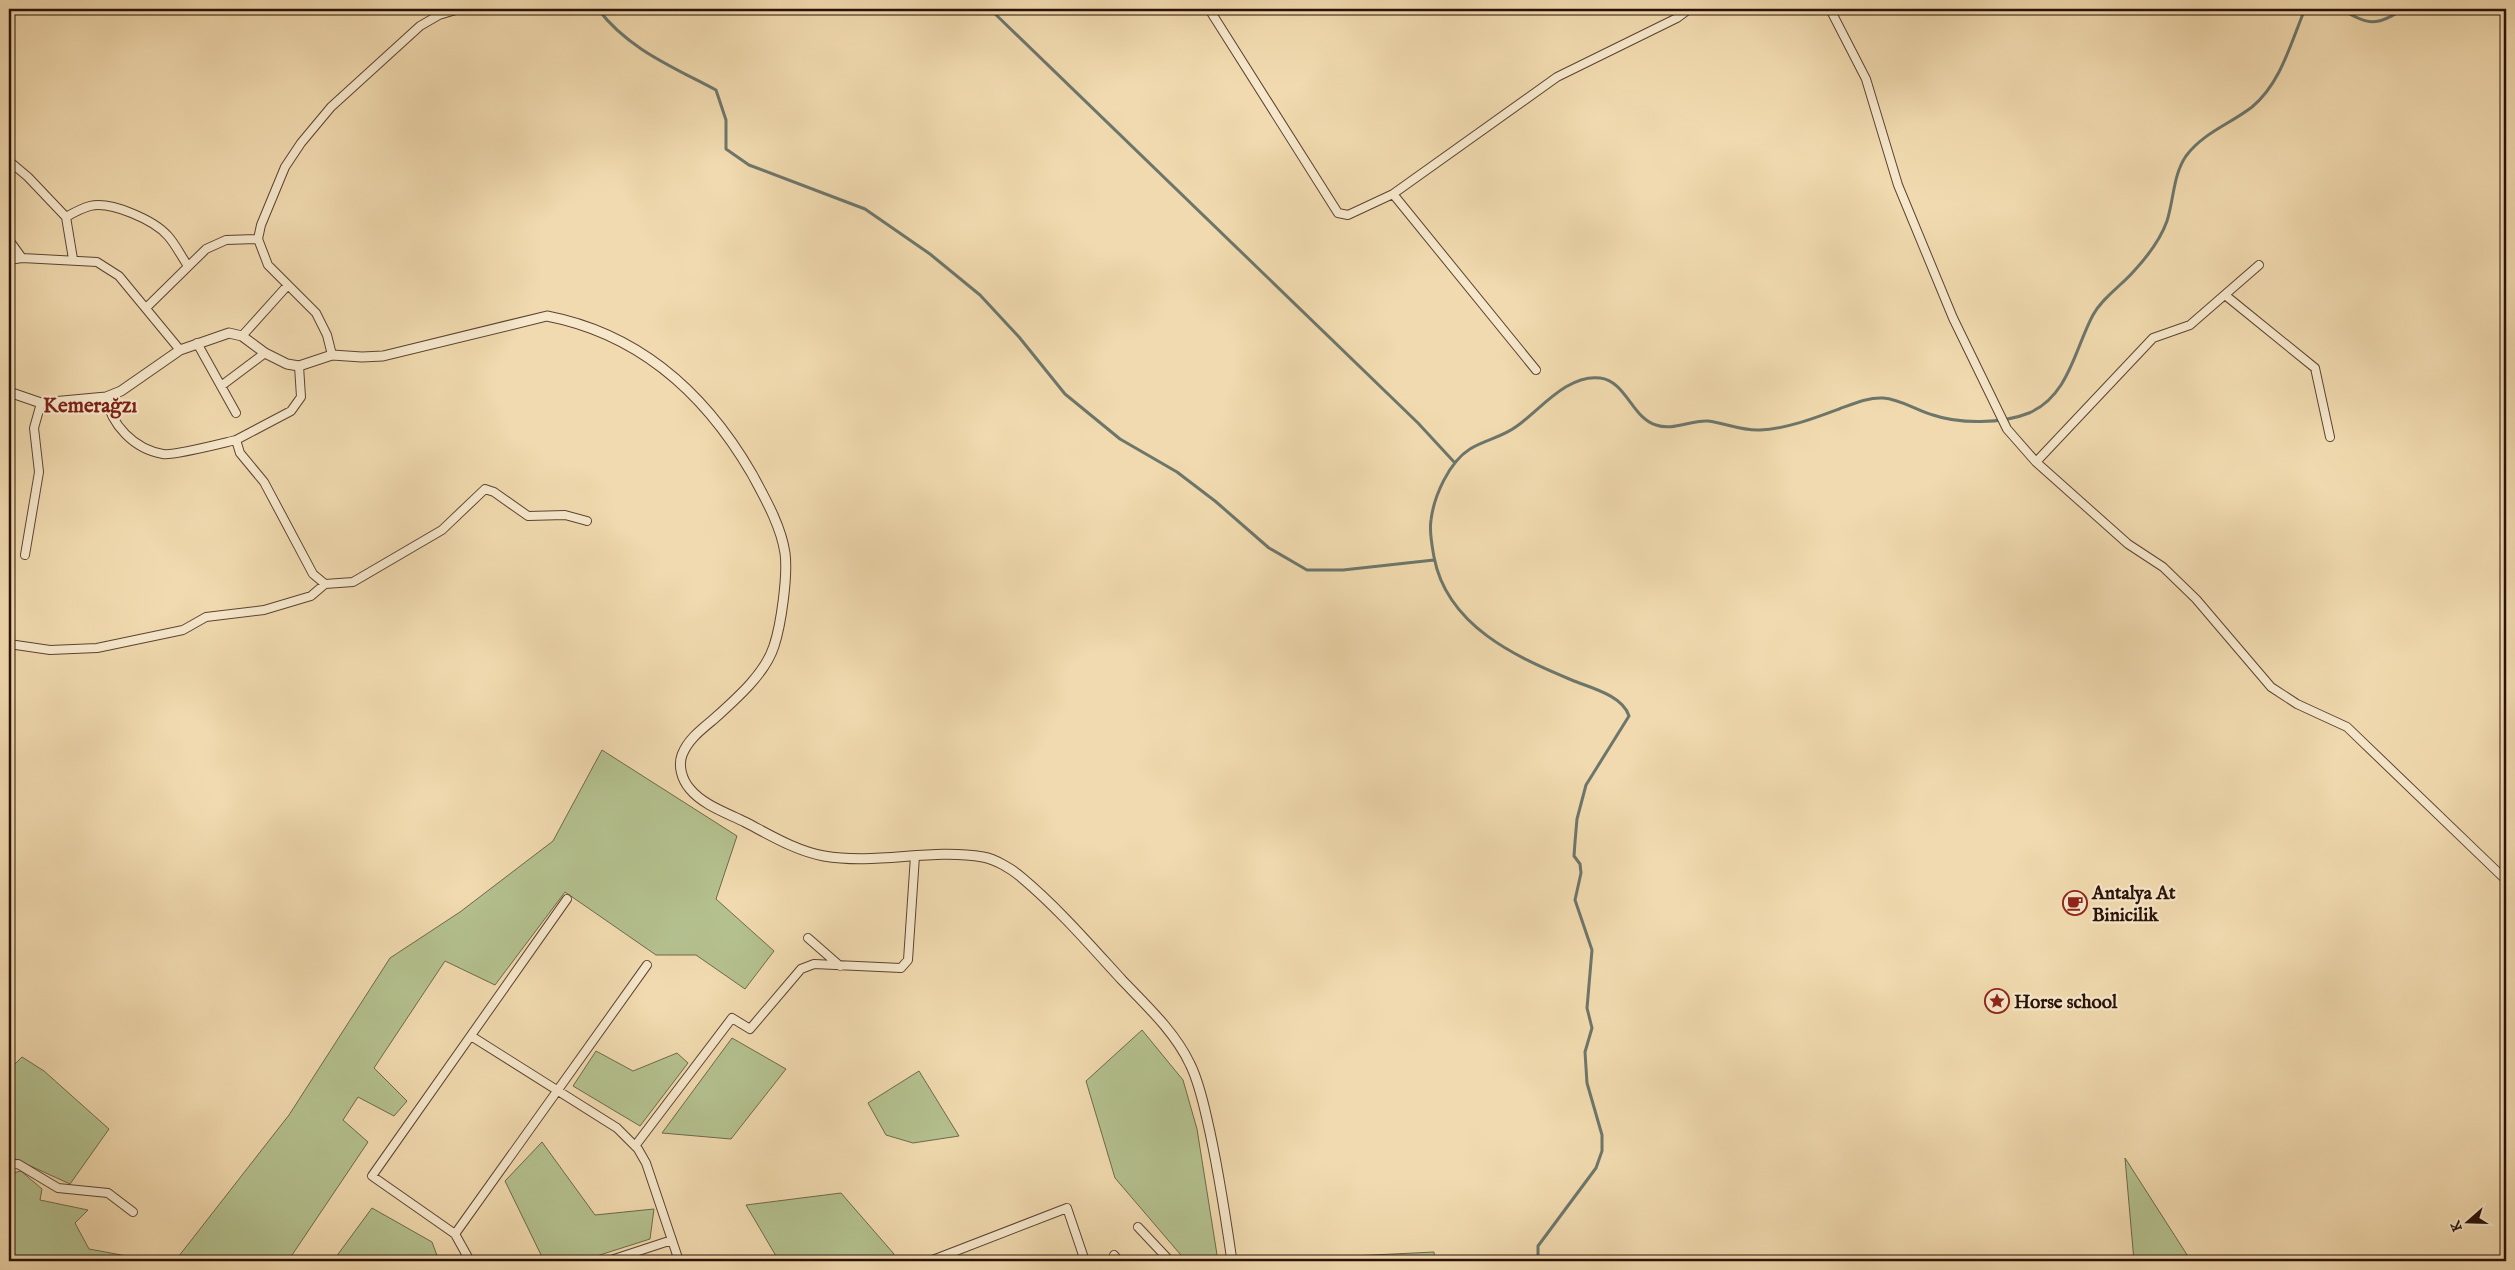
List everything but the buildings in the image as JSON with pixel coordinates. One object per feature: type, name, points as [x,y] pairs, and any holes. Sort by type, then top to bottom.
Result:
[{"type":"street","points":[[332,354],[327,335],[316,313],[268,265],[258,240],[261,225],[285,168],[301,143],[331,107],[420,26],[439,15],[459,9]]},
{"type":"street","points":[[1209,9],[1338,213],[1348,215],[1393,194],[1557,77],[1677,18],[1689,9]]},
{"type":"street","points":[[1830,9],[1866,79],[1898,185],[1953,318],[2007,429],[2036,462],[2128,544],[2162,566],[2196,599],[2271,688],[2297,704],[2347,727],[2506,880]]},
{"type":"street","points":[[9,160],[66,217],[73,259]]},
{"type":"street","points":[[1393,194],[1536,370]]},
{"type":"street","points":[[66,217],[92,205],[110,206],[129,212],[156,226],[168,236],[188,266]]},
{"type":"street","points":[[9,240],[22,258]]},
{"type":"street","points":[[147,307],[206,249],[226,240],[258,240]]},
{"type":"street","points":[[9,260],[22,258],[73,259],[97,262],[119,276],[147,307],[180,350]]},
{"type":"street","points":[[2036,462],[2153,338],[2190,325],[2259,265]]},
{"type":"street","points":[[242,336],[287,286]]},
{"type":"street","points":[[2225,295],[2314,368],[2330,436]]},
{"type":"street","points":[[9,392],[40,403],[106,397],[121,391],[180,350],[229,334],[242,336],[264,353],[287,364],[299,366],[332,354],[362,357],[383,356],[547,316],[570,321],[605,334],[658,363],[678,379],[706,408],[736,447],[764,496],[782,540],[785,556],[785,585],[775,645],[766,663],[728,706],[690,740],[680,759],[682,776],[691,791],[708,804],[802,850],[825,856],[864,858],[915,856],[988,857],[1018,874],[1065,918],[1174,1039],[1191,1065],[1204,1107],[1225,1210],[1232,1261]]},
{"type":"street","points":[[197,344],[236,413]]},
{"type":"street","points":[[221,386],[264,353]]},
{"type":"street","points":[[106,397],[109,413],[125,434],[146,448],[165,455],[236,440],[291,411],[300,397],[299,366]]},
{"type":"street","points":[[25,555],[39,472],[34,428],[40,403]]},
{"type":"street","points":[[236,440],[240,453],[264,482],[313,574],[325,584]]},
{"type":"street","points":[[9,644],[50,650],[97,648],[182,630],[206,617],[264,610],[311,596],[325,584],[353,582],[442,530],[485,489],[494,492],[528,516],[565,515],[587,521]]},
{"type":"street","points":[[634,1146],[732,1018],[750,1029],[801,969],[814,964],[901,968],[908,960],[915,856]]},
{"type":"street","points":[[470,1261],[455,1234],[372,1176],[567,899]]},
{"type":"street","points":[[808,938],[840,966]]},
{"type":"street","points":[[455,1234],[647,965]]},
{"type":"street","points":[[471,1036],[558,1089],[617,1128],[634,1146],[646,1163],[679,1261]]},
{"type":"street","points":[[9,1165],[18,1164],[58,1188],[108,1193],[133,1212]]},
{"type":"street","points":[[930,1261],[1067,1208],[1085,1261]]},
{"type":"street","points":[[1138,1227],[1170,1261]]},
{"type":"street","points":[[608,1261],[672,1240]]},
{"type":"green space","points":[[602,750],[737,836],[716,899],[774,951],[745,989],[696,955],[656,955],[565,892],[495,985],[445,961],[374,1068],[407,1101],[394,1116],[358,1097],[343,1120],[368,1142],[288,1261],[175,1261],[289,1115],[390,958],[460,912],[553,841]]},
{"type":"green space","points":[[1142,1030],[1183,1080],[1197,1129],[1218,1261],[1186,1261],[1115,1178],[1086,1081]]},
{"type":"green space","points":[[732,1038],[786,1069],[731,1139],[662,1133]]},
{"type":"green space","points":[[596,1051],[633,1071],[677,1053],[688,1063],[640,1126],[573,1086]]},
{"type":"green space","points":[[22,1057],[44,1071],[109,1129],[70,1184],[13,1158],[9,1159],[9,1070]]},
{"type":"green space","points":[[919,1071],[959,1136],[913,1143],[886,1135],[868,1103]]},
{"type":"green space","points":[[542,1142],[595,1215],[654,1209],[650,1239],[581,1261],[544,1261],[505,1181]]},
{"type":"green space","points":[[2125,1158],[2191,1261],[2134,1261]]},
{"type":"green space","points":[[21,1171],[42,1189],[40,1200],[88,1210],[75,1223],[89,1249],[127,1256],[137,1261],[9,1261],[9,1174]]},
{"type":"green space","points":[[841,1193],[894,1254],[891,1261],[779,1261],[746,1205]]},
{"type":"green space","points":[[372,1208],[432,1242],[439,1261],[333,1261]]},
{"type":"green space","points":[[1434,1252],[1435,1261],[1250,1261]]},
{"type":"waterway","points":[[598,9],[610,23],[637,46],[668,65],[716,90],[726,120],[726,149],[749,165],[865,209],[930,254],[980,295],[1019,337],[1065,394],[1120,439],[1177,472],[1215,501],[1269,548],[1307,570],[1343,570],[1434,560]]},
{"type":"waterway","points":[[990,9],[1418,423],[1455,463]]},
{"type":"waterway","points":[[1538,1261],[1538,1246],[1596,1168],[1602,1151],[1602,1135],[1587,1083],[1585,1052],[1592,1028],[1587,1008],[1592,950],[1575,900],[1581,873],[1580,864],[1574,856],[1577,819],[1586,785],[1629,716],[1626,709],[1614,698],[1529,661],[1487,636],[1453,602],[1441,581],[1434,557],[1430,529],[1435,501],[1449,471],[1455,462],[1470,449],[1512,430],[1565,387],[1588,378],[1600,378],[1609,381],[1623,392],[1641,415],[1648,421],[1662,427],[1708,421],[1747,429],[1780,428],[1861,401],[1878,398],[1896,400],[1933,415],[1955,420],[1994,421],[2029,413],[2042,405],[2062,383],[2097,309],[2139,266],[2157,241],[2167,221],[2176,179],[2186,156],[2200,141],[2252,107],[2271,86],[2284,61],[2305,9]]},
{"type":"waterway","points":[[2341,9],[2365,21],[2372,22],[2386,19],[2403,9]]},
{"type":"place","name":"Antalya At Binicilik","points":[[2075,903]]},
{"type":"place","name":"Horse school","points":[[1997,1001]]},
{"type":"district","name":"Kemerağzı","points":[[90,405]]}]
